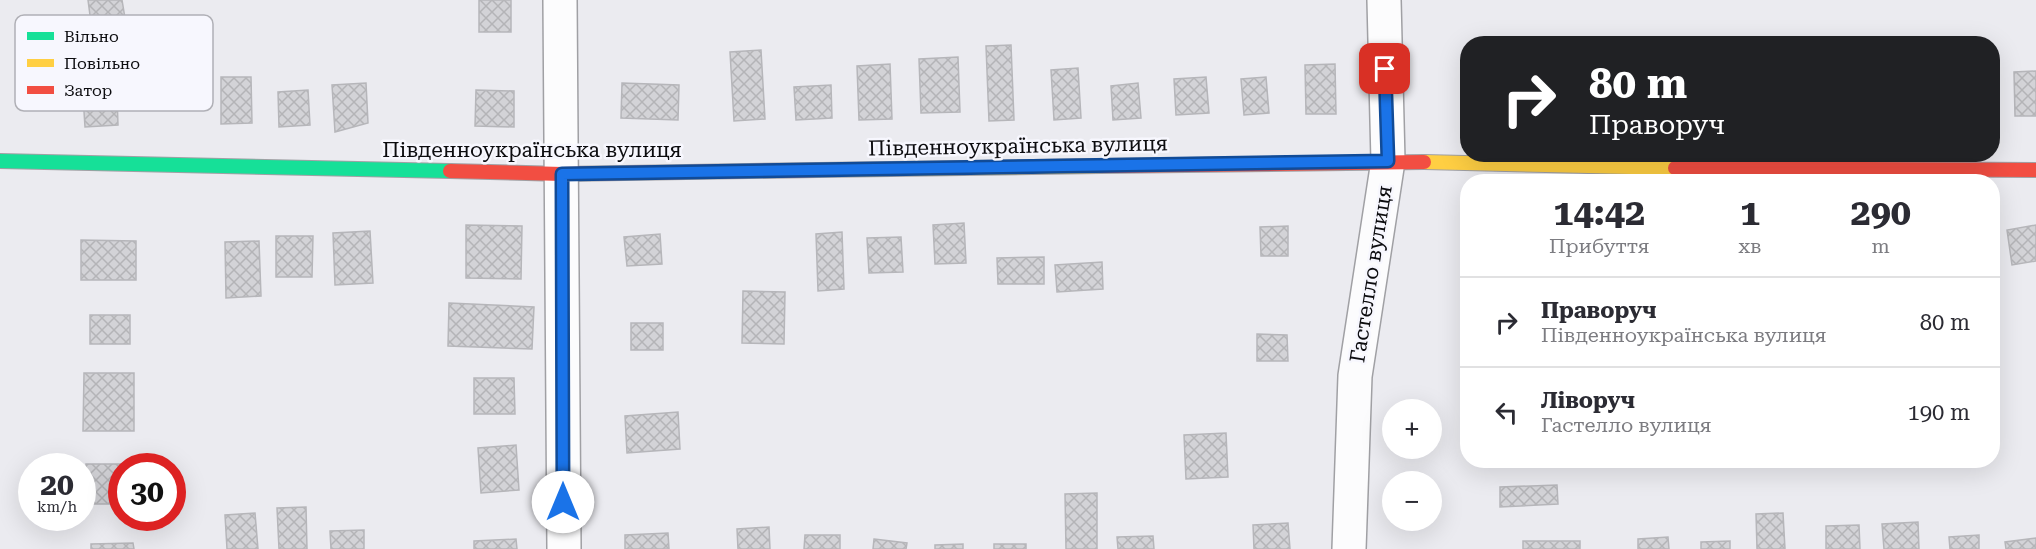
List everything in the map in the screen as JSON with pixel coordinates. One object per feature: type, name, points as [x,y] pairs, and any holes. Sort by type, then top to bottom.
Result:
[{"type":"street","points":[[560,0],[564,549]]},
{"type":"street","name":"Гастелло вулиця","points":[[1348,549],[1355,376],[1388,161],[1384,0]]},
{"type":"street","name":"Південноукраїнська вулиця","points":[[0,161],[562,174],[1388,161],[1704,169],[2036,170]]},
{"type":"building","points":[[88,0],[122,0],[124,15],[90,15]]},
{"type":"building","points":[[479,0],[511,0],[511,32],[479,32]]},
{"type":"building","points":[[1011,45],[1014,120],[989,121],[986,46]]},
{"type":"building","points":[[761,50],[765,119],[734,121],[730,52]]},
{"type":"building","points":[[958,57],[960,112],[921,113],[919,59]]},
{"type":"building","points":[[890,64],[892,119],[859,120],[857,66]]},
{"type":"building","points":[[1335,64],[1336,114],[1306,114],[1305,65]]},
{"type":"building","points":[[1078,68],[1081,118],[1054,120],[1051,70]]},
{"type":"building","points":[[2036,71],[2036,116],[2015,116],[2014,72]]},
{"type":"building","points":[[221,77],[251,77],[252,123],[221,124]]},
{"type":"building","points":[[1206,77],[1209,113],[1176,115],[1174,79]]},
{"type":"building","points":[[1266,77],[1269,113],[1244,115],[1241,79]]},
{"type":"building","points":[[366,83],[368,123],[335,132],[332,85]]},
{"type":"building","points":[[622,83],[679,85],[678,120],[621,118]]},
{"type":"building","points":[[1138,83],[1141,118],[1113,120],[1111,86]]},
{"type":"building","points":[[831,85],[832,118],[796,120],[794,87]]},
{"type":"building","points":[[308,90],[310,125],[279,127],[278,92]]},
{"type":"building","points":[[476,90],[514,91],[514,127],[475,126]]},
{"type":"building","points":[[84,111],[118,111],[118,125],[85,127]]},
{"type":"building","points":[[964,223],[966,263],[935,264],[933,225]]},
{"type":"building","points":[[466,225],[522,226],[521,279],[466,278]]},
{"type":"building","points":[[2036,225],[2036,261],[2012,265],[2007,230]]},
{"type":"building","points":[[1288,226],[1288,256],[1261,256],[1260,227]]},
{"type":"building","points":[[370,231],[373,283],[335,285],[333,233]]},
{"type":"building","points":[[842,232],[844,289],[818,291],[816,234]]},
{"type":"building","points":[[660,234],[662,264],[627,266],[624,237]]},
{"type":"building","points":[[276,236],[313,236],[312,277],[276,277]]},
{"type":"building","points":[[901,237],[903,272],[869,273],[867,238]]},
{"type":"building","points":[[81,240],[136,241],[136,280],[81,280]]},
{"type":"building","points":[[259,241],[261,296],[226,298],[225,242]]},
{"type":"building","points":[[1044,257],[1044,284],[998,284],[997,258]]},
{"type":"building","points":[[1102,262],[1103,289],[1057,292],[1055,265]]},
{"type":"building","points":[[743,291],[785,292],[784,344],[742,343]]},
{"type":"building","points":[[449,303],[534,307],[532,349],[448,346]]},
{"type":"building","points":[[90,315],[130,315],[130,344],[90,344]]},
{"type":"building","points":[[631,323],[663,323],[663,350],[631,350]]},
{"type":"building","points":[[1257,334],[1287,335],[1288,361],[1257,361]]},
{"type":"building","points":[[84,373],[134,373],[134,431],[83,431]]},
{"type":"building","points":[[474,378],[514,378],[515,414],[474,414]]},
{"type":"building","points":[[678,412],[680,449],[627,453],[625,416]]},
{"type":"building","points":[[1226,433],[1228,477],[1186,479],[1184,435]]},
{"type":"building","points":[[516,445],[519,490],[481,493],[478,448]]},
{"type":"building","points":[[96,464],[108,464],[108,504],[96,504]]},
{"type":"building","points":[[1557,485],[1558,504],[1500,507],[1500,487]]},
{"type":"building","points":[[1097,493],[1097,549],[1066,549],[1065,494]]},
{"type":"building","points":[[306,507],[307,549],[279,549],[277,508]]},
{"type":"building","points":[[255,513],[258,549],[227,549],[225,515]]},
{"type":"building","points":[[1783,513],[1785,549],[1757,549],[1756,514]]},
{"type":"building","points":[[1918,522],[1919,549],[1884,549],[1882,524]]},
{"type":"building","points":[[1288,523],[1290,549],[1254,549],[1253,525]]},
{"type":"building","points":[[1859,525],[1860,549],[1826,549],[1826,526]]},
{"type":"building","points":[[769,527],[770,549],[738,549],[737,529]]},
{"type":"building","points":[[364,530],[364,549],[331,549],[330,531]]},
{"type":"building","points":[[668,533],[669,549],[625,549],[625,535]]},
{"type":"building","points":[[805,535],[840,535],[840,549],[804,549]]},
{"type":"building","points":[[1979,535],[1979,549],[1950,549],[1949,537]]},
{"type":"building","points":[[1153,536],[1154,549],[1118,549],[1117,537]]},
{"type":"building","points":[[1668,537],[1669,549],[1638,549],[1638,539]]},
{"type":"building","points":[[2036,538],[2036,549],[2006,549],[2005,542]]},
{"type":"building","points":[[516,539],[517,549],[474,549],[474,541]]},
{"type":"building","points":[[874,539],[907,543],[906,549],[873,549]]},
{"type":"building","points":[[1523,541],[1580,541],[1580,549],[1523,549]]},
{"type":"building","points":[[1730,541],[1730,549],[1701,549],[1701,542]]},
{"type":"building","points":[[133,543],[134,549],[91,549],[91,544]]},
{"type":"building","points":[[963,544],[963,549],[935,549],[935,545]]},
{"type":"building","points":[[994,544],[1026,544],[1026,549],[994,549]]},
{"type":"traffic: fast","points":[[0,161],[450,171]]},
{"type":"traffic: slow","points":[[1424,162],[1675,168]]},
{"type":"traffic: slow","points":[[818,170],[1100,166]]},
{"type":"traffic: jam","points":[[1100,166],[1424,162]]},
{"type":"traffic: jam","points":[[1675,168],[2036,170]]},
{"type":"traffic: jam","points":[[450,171],[562,174],[818,170]]},
{"type":"route","points":[[563,502],[562,174],[1388,161],[1385,69]]}]
